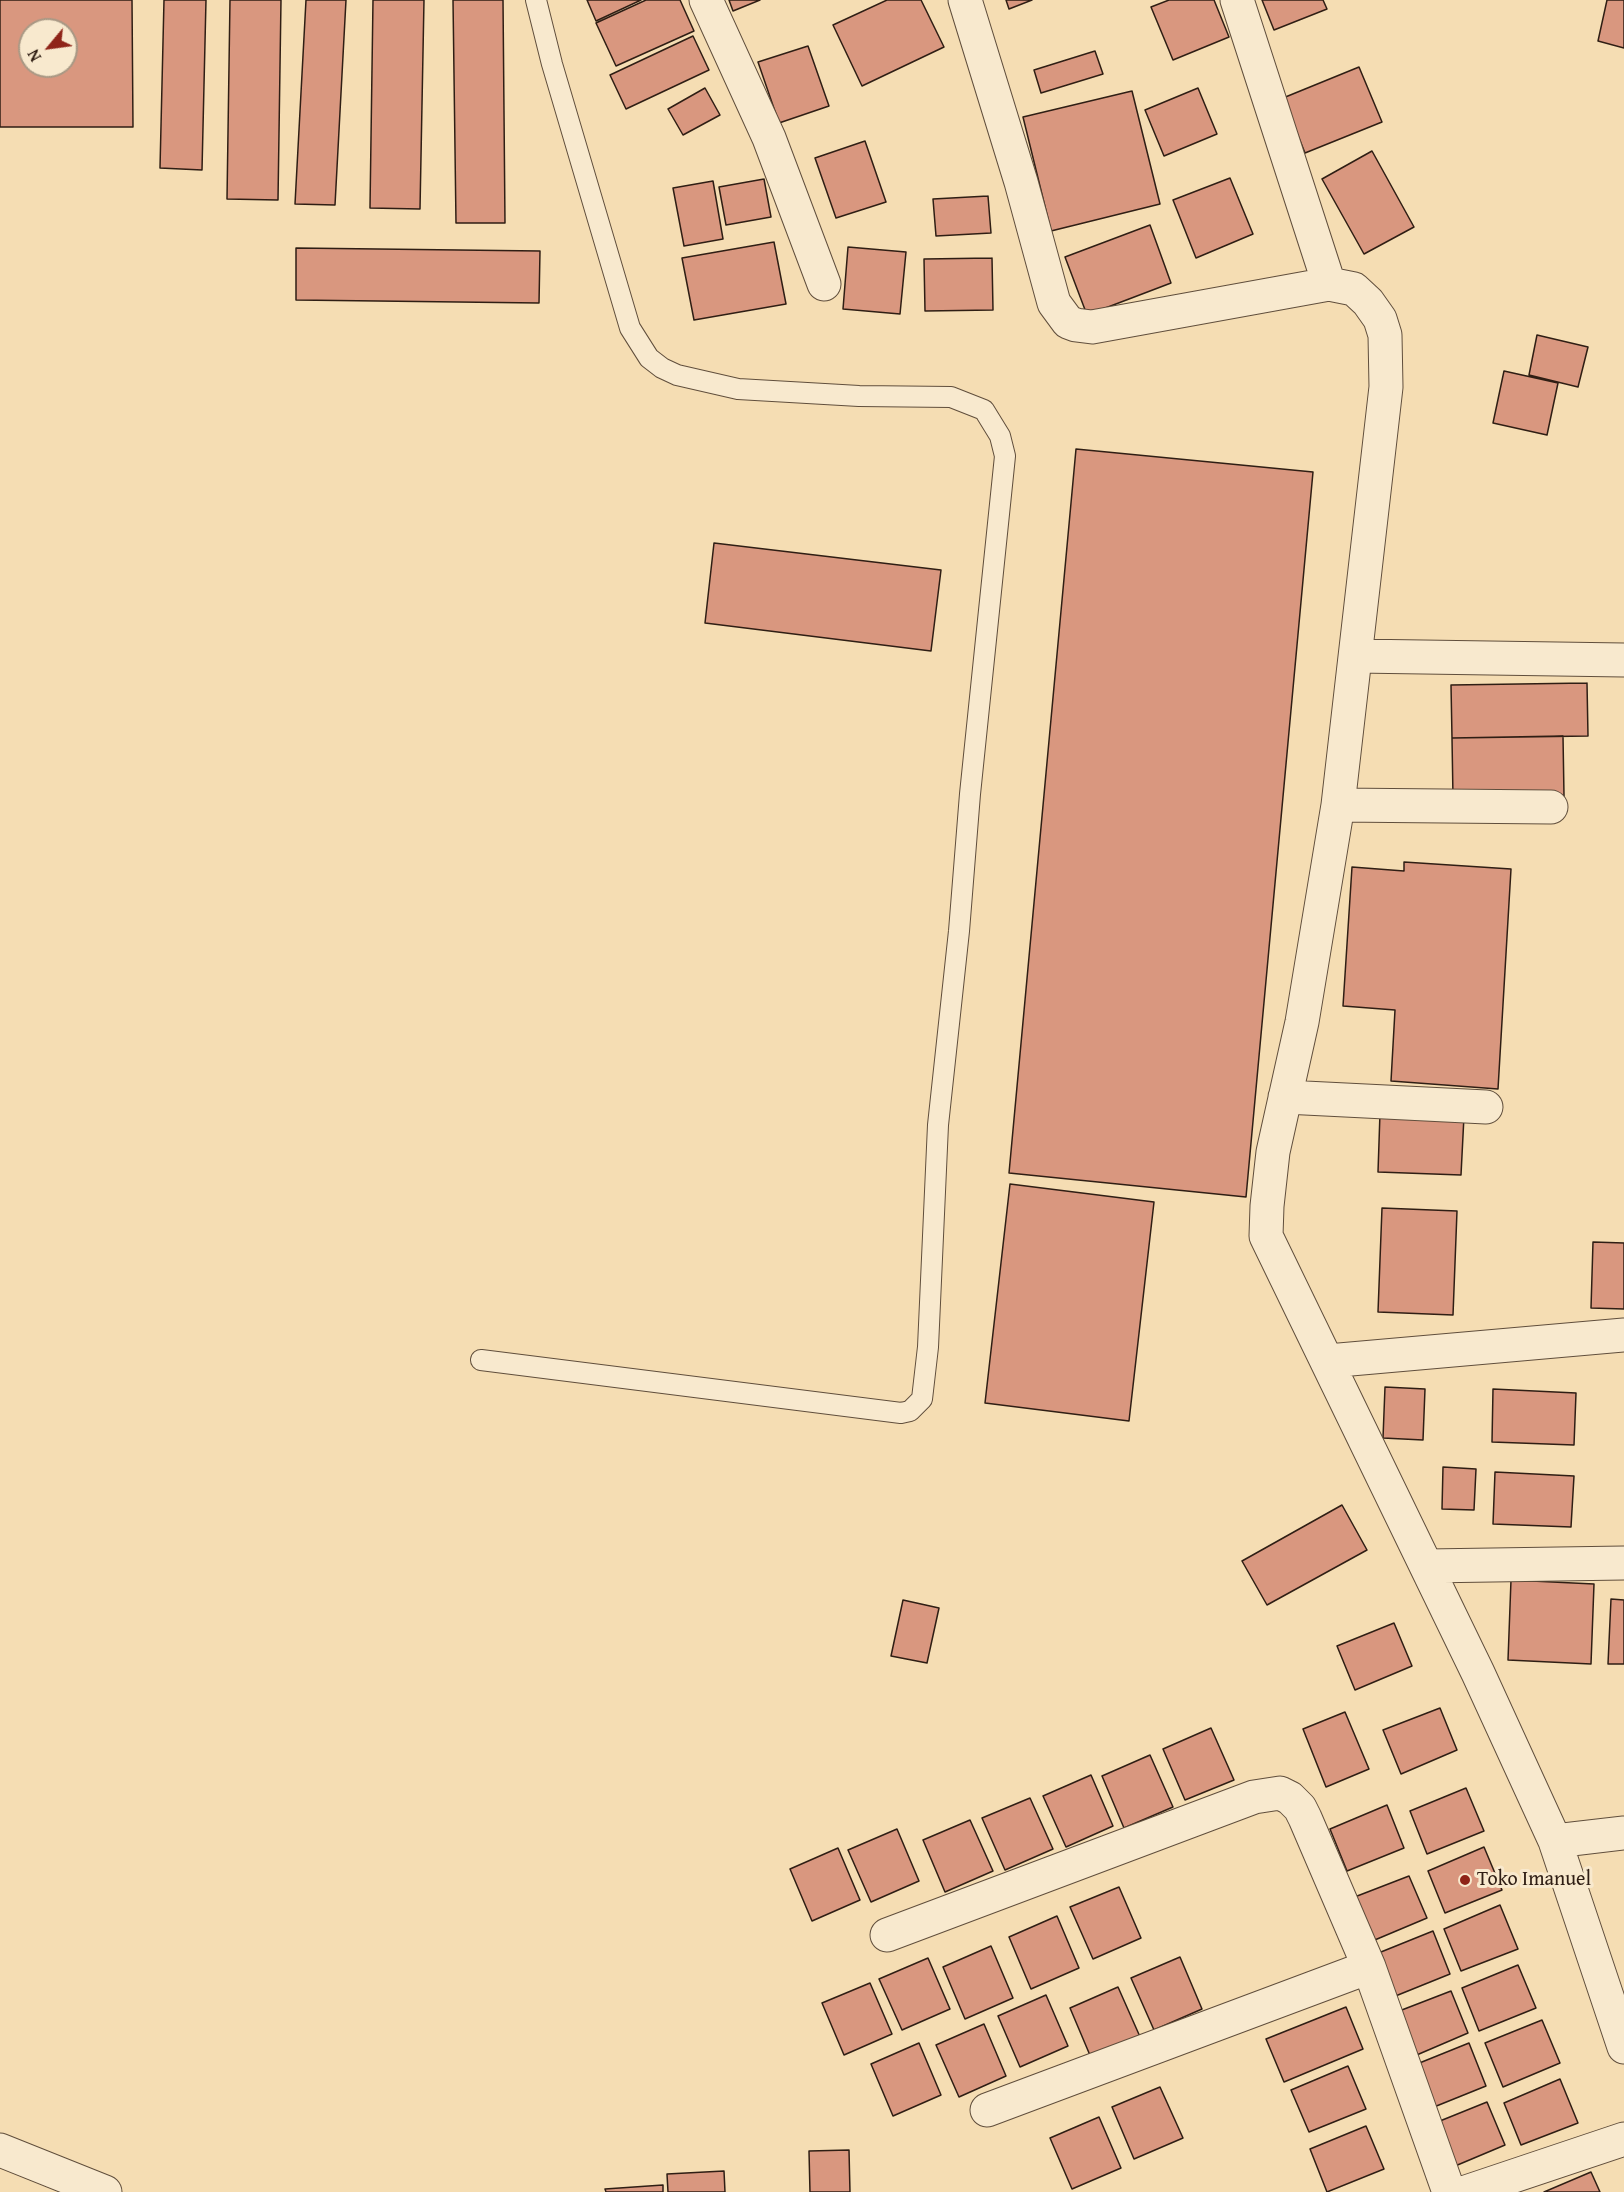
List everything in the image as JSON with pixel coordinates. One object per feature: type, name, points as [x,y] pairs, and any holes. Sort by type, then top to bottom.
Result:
[{"type":"street","points":[[706,0],[769,138],[824,284]]},
{"type":"street","points":[[965,0],[1021,182],[1054,303],[1068,322],[1076,326],[1092,327],[1329,284],[1354,289],[1368,302],[1380,319],[1385,334],[1386,387],[1338,805],[1302,1022],[1273,1152],[1266,1236],[1427,1566],[1555,1841],[1624,2047]]},
{"type":"street","points":[[1237,0],[1329,284]]},
{"type":"street","points":[[1356,656],[1624,660]]},
{"type":"street","points":[[1338,805],[1551,807]]},
{"type":"street","points":[[1285,1098],[1486,1107]]},
{"type":"street","points":[[1328,1361],[1624,1335]]},
{"type":"street","points":[[1427,1566],[1624,1563]]},
{"type":"street","points":[[887,1935],[1254,1797],[1280,1792],[1300,1808],[1369,1967],[1449,2192]]},
{"type":"street","points":[[1555,1841],[1624,1833]]},
{"type":"street","points":[[987,2110],[1369,1967]]},
{"type":"street","points":[[1466,2192],[1624,2139]]},
{"type":"street","points":[[0,2150],[105,2192]]},
{"type":"lane","points":[[480,1360],[901,1413],[910,1411],[922,1399],[927,1347],[938,1125],[1005,456],[1000,436],[984,410],[951,397],[859,396],[738,389],[677,375],[662,368],[649,358],[630,328],[552,64],[537,0]]},
{"type":"building","points":[[0,0],[132,0],[133,127],[0,127]]},
{"type":"building","points":[[164,0],[206,0],[202,170],[160,168]]},
{"type":"building","points":[[230,0],[281,0],[278,200],[227,199]]},
{"type":"building","points":[[306,0],[346,0],[335,205],[295,204]]},
{"type":"building","points":[[373,0],[424,0],[420,209],[370,208]]},
{"type":"building","points":[[453,0],[503,0],[505,223],[456,223]]},
{"type":"building","points":[[587,0],[641,0],[596,21]]},
{"type":"building","points":[[646,0],[680,0],[694,31],[616,66],[596,23]]},
{"type":"building","points":[[729,0],[760,0],[733,11]]},
{"type":"building","points":[[887,0],[921,0],[944,47],[862,86],[833,25]]},
{"type":"building","points":[[1006,0],[1032,0],[1009,9]]},
{"type":"building","points":[[1169,0],[1214,0],[1229,37],[1173,60],[1151,7]]},
{"type":"building","points":[[1262,0],[1323,0],[1327,9],[1274,30]]},
{"type":"building","points":[[1607,0],[1624,0],[1624,48],[1598,41]]},
{"type":"building","points":[[693,36],[709,70],[626,109],[610,75]]},
{"type":"building","points":[[808,46],[829,106],[779,123],[758,62]]},
{"type":"building","points":[[1095,51],[1103,74],[1041,93],[1034,70]]},
{"type":"building","points":[[1359,67],[1382,122],[1305,153],[1283,98]]},
{"type":"building","points":[[705,88],[720,115],[683,135],[668,109]]},
{"type":"building","points":[[1198,88],[1217,134],[1164,156],[1145,110]]},
{"type":"building","points":[[1132,91],[1160,204],[1051,231],[1023,117]]},
{"type":"building","points":[[865,141],[886,202],[836,218],[815,158]]},
{"type":"building","points":[[1372,151],[1414,227],[1364,254],[1322,179]]},
{"type":"building","points":[[1230,178],[1253,234],[1196,258],[1173,200]]},
{"type":"building","points":[[764,179],[771,217],[726,225],[719,187]]},
{"type":"building","points":[[713,181],[723,239],[684,246],[673,188]]},
{"type":"building","points":[[988,196],[991,233],[936,236],[933,199]]},
{"type":"building","points":[[1150,225],[1171,283],[1087,315],[1065,257]]},
{"type":"building","points":[[774,242],[786,304],[694,320],[682,258]]},
{"type":"building","points":[[848,247],[906,252],[900,314],[843,309]]},
{"type":"building","points":[[296,248],[540,251],[539,303],[296,300]]},
{"type":"building","points":[[992,258],[993,310],[925,311],[924,259]]},
{"type":"building","points":[[1537,335],[1588,347],[1578,387],[1529,375]]},
{"type":"building","points":[[1504,371],[1558,383],[1547,435],[1493,423]]},
{"type":"building","points":[[1076,449],[1313,472],[1246,1197],[1009,1173]]},
{"type":"building","points":[[714,543],[941,570],[931,651],[705,623]]},
{"type":"building","points":[[1587,683],[1588,736],[1452,738],[1451,685]]},
{"type":"building","points":[[1563,736],[1564,796],[1453,798],[1452,738]]},
{"type":"building","points":[[1404,862],[1511,869],[1498,1089],[1391,1081],[1395,1010],[1343,1006],[1352,867],[1404,871]]},
{"type":"building","points":[[1380,1113],[1464,1116],[1461,1175],[1378,1172]]},
{"type":"building","points":[[1010,1184],[1154,1202],[1129,1421],[985,1403]]},
{"type":"building","points":[[1382,1208],[1457,1211],[1453,1315],[1378,1312]]},
{"type":"building","points":[[1593,1242],[1624,1243],[1624,1309],[1591,1308]]},
{"type":"building","points":[[1385,1387],[1425,1389],[1423,1440],[1383,1438]]},
{"type":"building","points":[[1493,1389],[1576,1393],[1574,1445],[1492,1442]]},
{"type":"building","points":[[1443,1467],[1476,1469],[1474,1510],[1442,1509]]},
{"type":"building","points":[[1495,1472],[1574,1476],[1571,1527],[1493,1524]]},
{"type":"building","points":[[1342,1505],[1367,1550],[1267,1605],[1242,1561]]},
{"type":"building","points":[[1511,1580],[1594,1584],[1591,1664],[1508,1660]]},
{"type":"building","points":[[1611,1599],[1624,1600],[1624,1664],[1608,1664]]},
{"type":"building","points":[[903,1600],[939,1608],[927,1663],[891,1656]]},
{"type":"building","points":[[1394,1623],[1412,1666],[1355,1690],[1337,1646]]},
{"type":"building","points":[[1440,1708],[1457,1750],[1401,1774],[1383,1730]]},
{"type":"building","points":[[1345,1712],[1369,1769],[1326,1787],[1303,1729]]},
{"type":"building","points":[[1211,1728],[1234,1780],[1185,1800],[1163,1749]]},
{"type":"building","points":[[1150,1755],[1173,1807],[1124,1828],[1102,1776]]},
{"type":"building","points":[[1091,1775],[1113,1826],[1066,1847],[1043,1796]]},
{"type":"building","points":[[1466,1788],[1484,1831],[1427,1854],[1410,1811]]},
{"type":"building","points":[[1030,1798],[1053,1849],[1005,1870],[982,1818]]},
{"type":"building","points":[[1387,1805],[1404,1848],[1347,1871],[1330,1829]]},
{"type":"building","points":[[970,1820],[993,1871],[945,1892],[923,1840]]},
{"type":"building","points":[[897,1829],[919,1881],[871,1902],[848,1850]]},
{"type":"building","name":"Toko Imanuel","points":[[1484,1847],[1502,1890],[1445,1913],[1428,1871]]},
{"type":"building","points":[[838,1848],[860,1900],[812,1921],[790,1869]]},
{"type":"building","points":[[1409,1876],[1427,1918],[1370,1942],[1352,1898]]},
{"type":"building","points":[[1119,1887],[1141,1938],[1093,1959],[1070,1907]]},
{"type":"building","points":[[1500,1905],[1518,1949],[1461,1971],[1444,1929]]},
{"type":"building","points":[[1057,1916],[1079,1968],[1031,1989],[1009,1937]]},
{"type":"building","points":[[1433,1931],[1450,1974],[1393,1997],[1376,1954]]},
{"type":"building","points":[[991,1946],[1013,1998],[965,2019],[943,1967]]},
{"type":"building","points":[[1180,1957],[1202,2009],[1154,2030],[1131,1978]]},
{"type":"building","points":[[928,1958],[950,2009],[902,2030],[879,1979]]},
{"type":"building","points":[[1518,1965],[1536,2008],[1479,2031],[1462,1988]]},
{"type":"building","points":[[870,1983],[892,2034],[844,2055],[822,2003]]},
{"type":"building","points":[[1118,1987],[1141,2039],[1092,2060],[1070,2008]]},
{"type":"building","points":[[1451,1991],[1468,2033],[1412,2057],[1394,2013]]},
{"type":"building","points":[[1046,1995],[1068,2046],[1020,2067],[998,2016]]},
{"type":"building","points":[[1346,2007],[1363,2049],[1284,2082],[1266,2039]]},
{"type":"building","points":[[1542,2020],[1560,2063],[1503,2087],[1485,2043]]},
{"type":"building","points":[[984,2024],[1006,2076],[959,2097],[936,2045]]},
{"type":"building","points":[[919,2043],[941,2095],[893,2116],[871,2064]]},
{"type":"building","points":[[1469,2043],[1486,2086],[1429,2109],[1412,2066]]},
{"type":"building","points":[[1348,2066],[1366,2109],[1309,2132],[1291,2090]]},
{"type":"building","points":[[1560,2079],[1578,2123],[1521,2145],[1504,2103]]},
{"type":"building","points":[[1160,2087],[1183,2138],[1134,2159],[1112,2107]]},
{"type":"building","points":[[1487,2102],[1505,2145],[1448,2169],[1430,2125]]},
{"type":"building","points":[[1099,2117],[1121,2168],[1072,2189],[1050,2138]]},
{"type":"building","points":[[1366,2126],[1384,2169],[1327,2192],[1310,2149]]},
{"type":"building","points":[[849,2150],[850,2192],[810,2192],[809,2151]]},
{"type":"building","points":[[724,2171],[725,2192],[668,2192],[667,2174]]},
{"type":"building","points":[[1591,2172],[1600,2192],[1544,2192]]},
{"type":"building","points":[[663,2185],[663,2192],[606,2192],[605,2189]]},
{"type":"place","name":"Toko Imanuel","points":[[1465,1880]]}]
